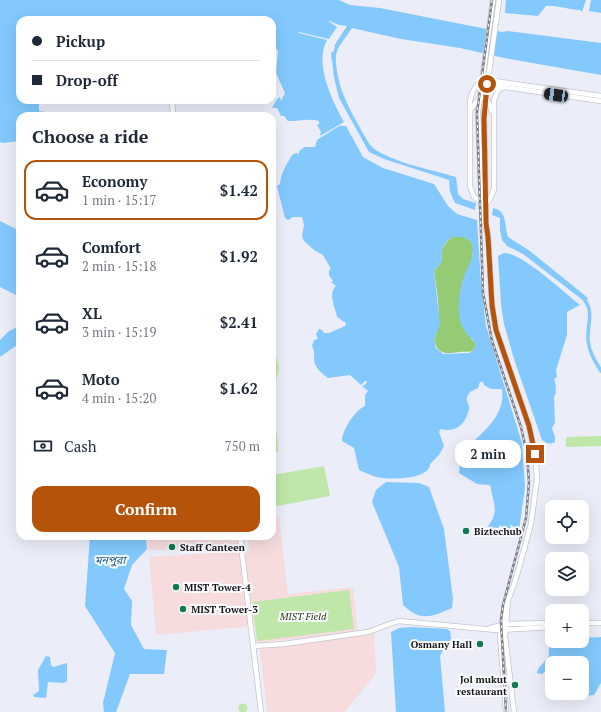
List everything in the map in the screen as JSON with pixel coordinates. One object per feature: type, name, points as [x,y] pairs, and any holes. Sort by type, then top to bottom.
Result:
[{"type":"main road","points":[[493,0],[490,56],[485,98],[482,215],[486,223],[488,237],[492,305],[495,324],[529,426],[536,461],[536,488],[533,517],[518,571],[508,600],[504,604],[503,627],[506,712]]},
{"type":"main road","points":[[483,202],[478,130],[481,82],[485,55],[498,0]]},
{"type":"main road","points":[[483,202],[474,197],[470,186],[469,115],[472,92],[481,82],[601,96]]},
{"type":"main road","points":[[487,82],[504,87],[601,101]]},
{"type":"main road","points":[[483,202],[490,199],[494,189],[493,118],[495,96],[499,89],[504,87]]},
{"type":"main road","points":[[480,97],[485,98],[491,107],[493,118]]},
{"type":"main road","points":[[469,115],[474,103],[480,97]]},
{"type":"main road","points":[[241,540],[261,712]]},
{"type":"main road","points":[[254,646],[284,644],[368,632],[398,621],[490,628],[545,624]]},
{"type":"main road","points":[[589,624],[601,623]]},
{"type":"main road","points":[[503,627],[545,627]]},
{"type":"main road","points":[[503,627],[514,712]]},
{"type":"shaded area","points":[[276,516],[279,516],[288,594],[353,587],[358,632],[257,643],[255,626],[156,635],[149,557],[249,551],[248,540],[276,540]]},
{"type":"shaded area","points":[[147,540],[239,540],[240,547],[148,550]]},
{"type":"shaded area","points":[[374,633],[376,673],[345,712],[267,712],[260,649]]},
{"type":"green space","points":[[452,237],[464,237],[472,242],[473,248],[473,255],[461,289],[464,314],[471,339],[476,343],[474,350],[469,352],[446,353],[440,351],[434,340],[437,332],[439,315],[434,271],[442,261],[441,253],[446,242]]},
{"type":"green space","points":[[276,356],[278,363],[276,379]]},
{"type":"green space","points":[[277,433],[278,452],[276,452]]},
{"type":"green space","points":[[601,436],[601,446],[566,447],[566,437]]},
{"type":"green space","points":[[324,466],[330,496],[276,506],[276,474]]},
{"type":"green space","name":"MIST Field","points":[[349,590],[354,629],[257,641],[252,602]]},
{"type":"green space","points":[[241,704],[245,704],[247,708],[245,712],[241,712],[239,710],[239,706]]},
{"type":"water","points":[[0,0],[339,0],[350,5],[380,8],[502,32],[508,31],[601,43],[601,75],[504,58],[460,48],[401,39],[352,28],[338,48],[334,46],[347,26],[339,25],[327,20],[337,27],[329,39],[299,32],[327,40],[322,60],[326,82],[334,104],[344,122],[320,136],[321,132],[317,125],[319,124],[319,121],[288,121],[284,116],[281,116],[277,108],[272,108],[274,104],[276,104],[277,99],[280,97],[281,101],[285,93],[276,73],[278,51],[276,48],[276,16],[16,16],[16,104],[39,104],[39,111],[45,112],[16,112],[16,141],[0,142]]},
{"type":"water","points":[[506,0],[586,0],[582,12],[580,10],[546,6],[538,16],[505,13]]},
{"type":"water","points":[[591,0],[601,0],[601,13],[589,11]]},
{"type":"water","points":[[331,52],[336,53],[338,78],[346,101],[370,145],[377,151],[387,156],[456,177],[458,194],[463,199],[476,203],[475,210],[455,203],[450,192],[449,180],[384,159],[369,152],[339,98],[334,77]]},
{"type":"water","points":[[339,126],[346,126],[363,157],[383,168],[434,184],[448,206],[457,214],[477,220],[481,283],[486,326],[522,443],[525,487],[519,531],[510,524],[511,529],[503,528],[500,525],[498,528],[488,527],[495,512],[491,487],[489,485],[477,484],[459,473],[462,455],[490,425],[500,409],[502,389],[491,389],[484,385],[483,382],[480,382],[478,388],[470,392],[467,397],[469,408],[468,414],[463,423],[451,430],[441,429],[439,432],[444,446],[439,455],[430,464],[428,469],[416,476],[408,478],[382,478],[359,470],[354,448],[342,441],[344,431],[350,420],[361,408],[365,406],[365,395],[368,391],[362,386],[366,384],[367,381],[361,385],[350,375],[328,378],[315,365],[312,346],[314,340],[318,339],[316,334],[319,329],[324,333],[329,333],[345,326],[346,323],[337,317],[332,297],[333,289],[336,286],[331,282],[333,281],[329,275],[329,270],[331,269],[323,255],[314,250],[304,241],[302,236],[304,225],[302,217],[293,217],[288,220],[285,218],[277,186],[280,184],[283,172],[292,155],[296,153],[299,154],[299,151],[305,147],[315,147],[317,140]],"holes":[[[452,237],[464,237],[471,242],[473,255],[461,286],[459,314],[463,328],[476,343],[474,350],[469,353],[443,354],[436,348],[434,340],[440,324],[434,271],[442,261],[441,253],[446,242]]]},
{"type":"water","points":[[493,208],[501,212],[503,215],[508,237],[530,251],[588,298],[587,300],[584,301],[523,254],[507,246],[502,240],[500,218],[492,215]]},
{"type":"water","points":[[0,221],[16,229],[16,295],[0,287]]},
{"type":"water","points":[[504,253],[512,254],[532,266],[580,305],[567,312],[567,335],[556,370],[557,377],[554,379],[556,388],[554,397],[555,423],[552,428],[555,442],[546,443],[542,440],[514,359],[504,324],[501,304],[498,256]]},
{"type":"water","points":[[16,328],[16,346],[0,357],[0,340],[9,331]]},
{"type":"water","points":[[386,482],[419,483],[429,487],[444,529],[453,599],[452,608],[438,614],[421,616],[415,614],[403,605],[399,567],[372,502],[376,490]]},
{"type":"water","name":"মনপুরা","points":[[90,540],[146,540],[147,549],[132,565],[124,589],[132,601],[131,625],[144,649],[167,650],[164,674],[130,674],[116,712],[104,712],[103,703],[115,653],[85,606]]},
{"type":"water","points":[[412,627],[447,629],[450,631],[452,644],[443,650],[440,656],[445,712],[396,712],[391,632],[399,628]]},
{"type":"water","points":[[601,637],[601,683],[594,695],[589,696],[589,656],[548,656],[549,648],[589,648],[589,638]]},
{"type":"water","points":[[46,656],[50,657],[51,665],[53,667],[67,663],[67,681],[64,683],[48,682],[46,698],[34,697],[33,695],[39,691],[38,670]]},
{"type":"water","points":[[545,661],[545,672],[542,674],[537,673]]},
{"type":"waterway","points":[[333,57],[338,44]]},
{"type":"waterway","points":[[583,298],[587,303],[590,313],[588,340],[593,356],[601,371]]},
{"type":"railway","points":[[492,0],[477,113],[483,293],[492,341],[521,427],[527,454],[529,482],[526,518],[503,605],[501,621],[506,712]]},
{"type":"place","name":"Biztechub","points":[[466,531]]},
{"type":"place","name":"Staff Canteen","points":[[172,547]]},
{"type":"place","name":"MIST Tower-4","points":[[176,587]]},
{"type":"place","name":"MIST Tower-3","points":[[183,609]]},
{"type":"place","name":"Osmany Hall","points":[[480,644]]},
{"type":"place","name":"Jol mukut restaurant","points":[[515,685]]},
{"type":"route","points":[[487,84],[484,108],[484,155],[486,223],[492,305],[496,330],[529,426],[535,454]]}]
